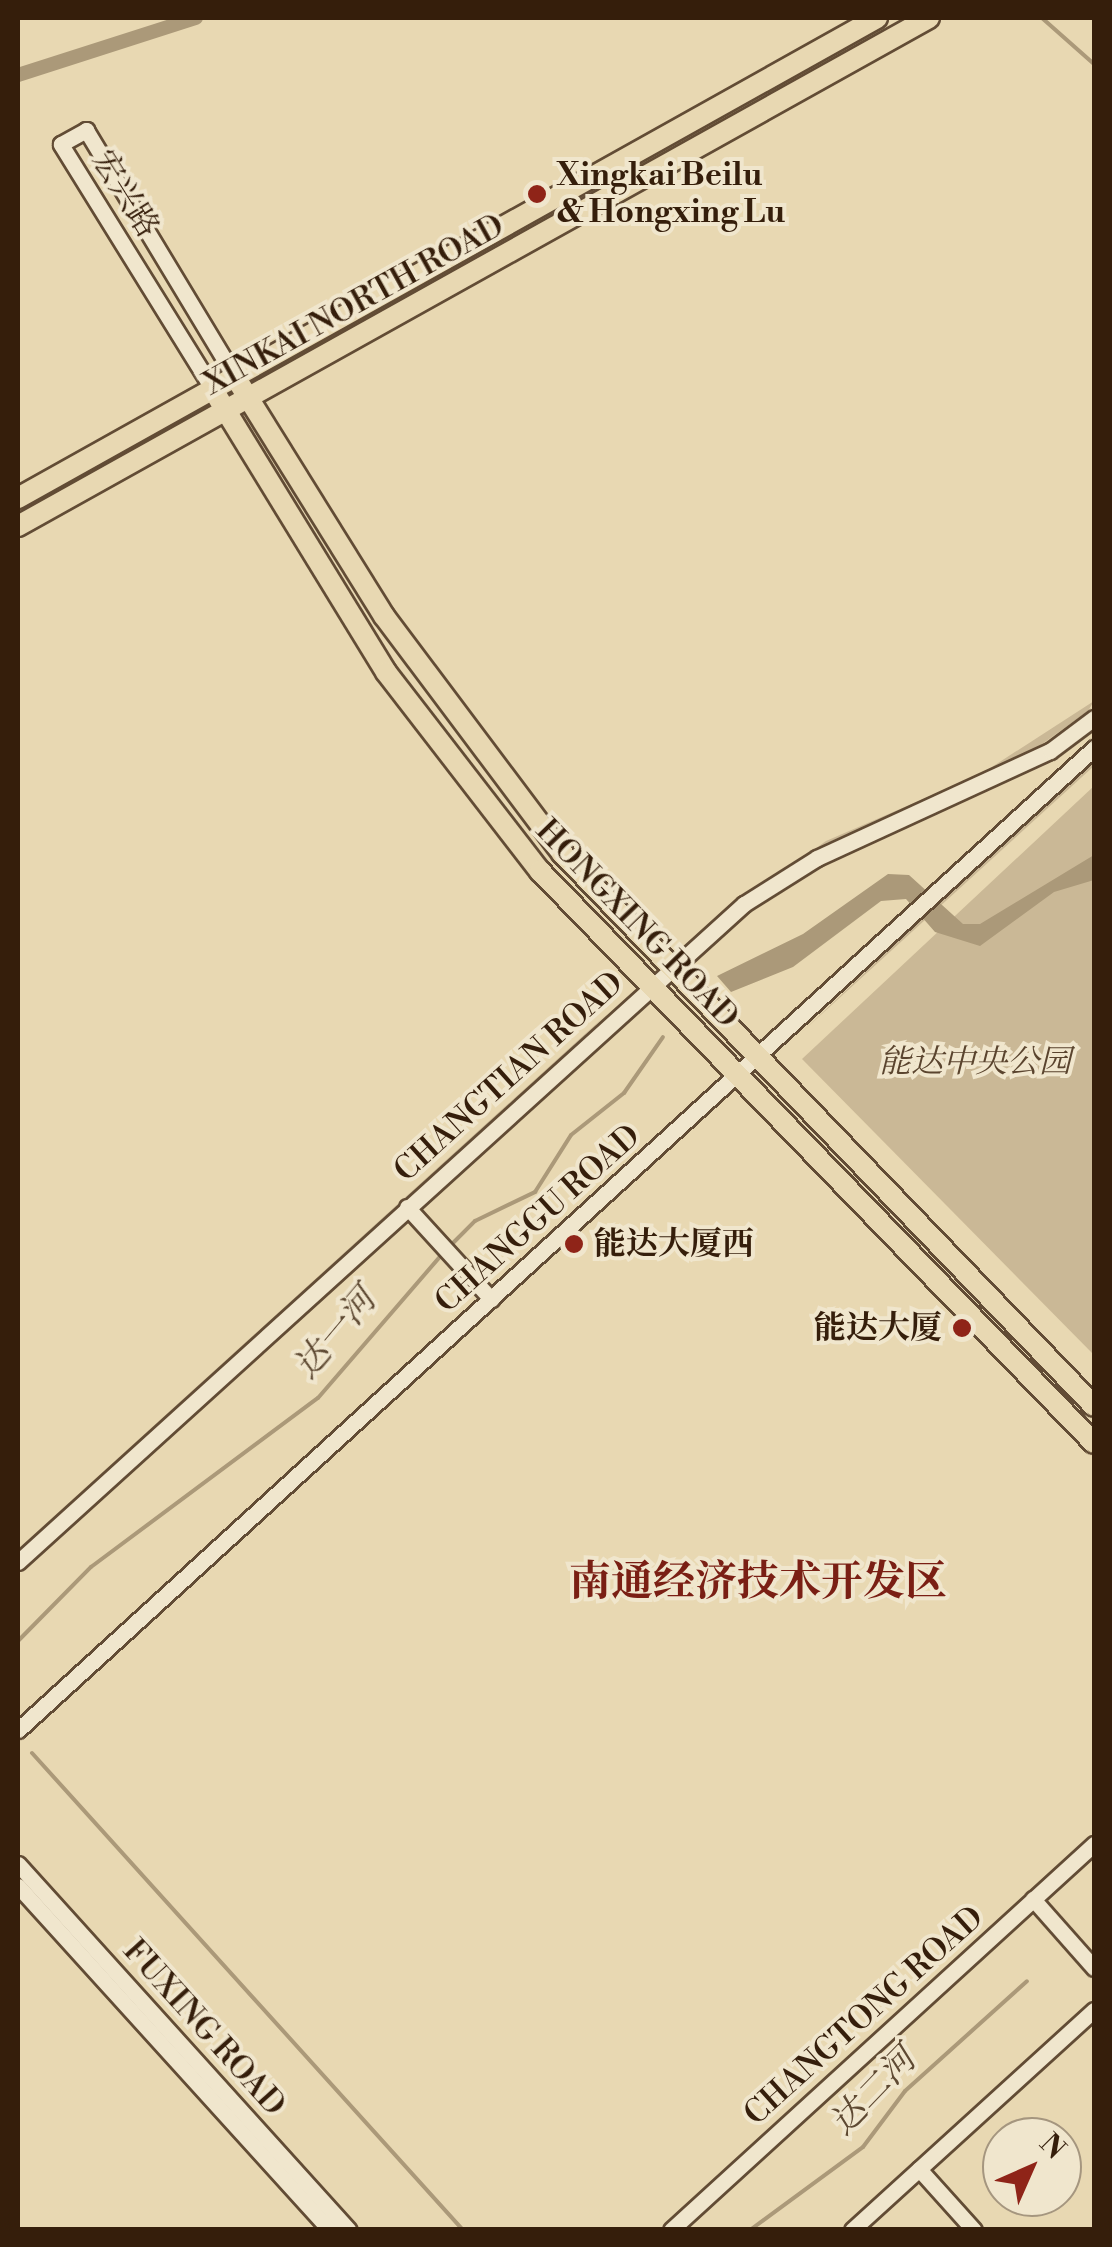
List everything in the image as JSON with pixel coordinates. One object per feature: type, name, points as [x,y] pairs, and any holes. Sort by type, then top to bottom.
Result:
[{"type":"main road","name":"XINKAI NORTH ROAD","points":[[18,498],[877,18]]},
{"type":"main road","name":"XINKAI NORTH ROAD","points":[[18,526],[929,18]]},
{"type":"main road","name":"HONGXING ROAD","points":[[234,375],[474,743],[562,853],[1094,1406]]},
{"type":"main road","name":"HONGXING ROAD","points":[[212,388],[386,672],[540,871],[1094,1443]]},
{"type":"street","name":"宏兴路","points":[[212,388],[61,144],[86,130],[234,375]]},
{"type":"street","name":"CHANGTIAN ROAD","points":[[18,1562],[672,965],[817,858],[984,784],[1094,718]]},
{"type":"street","name":"CHANGGU ROAD","points":[[18,1730],[490,1299],[917,917],[1094,748]]},
{"type":"street","points":[[408,1207],[490,1299]]},
{"type":"street","name":"CHANGTONG ROAD","points":[[672,2230],[1094,1844]]},
{"type":"street","name":"FUXING ROAD","points":[[18,1864],[349,2230]]},
{"type":"street","name":"FUXING ROAD","points":[[18,1886],[330,2230]]},
{"type":"street","points":[[1033,1900],[1094,1968]]},
{"type":"street","points":[[852,2230],[1094,2010]]},
{"type":"street","points":[[919,2169],[974,2230]]},
{"type":"green space","points":[[1094,701],[1088,711],[1038,747],[982,776],[827,843],[695,935],[826,841],[981,774]]},
{"type":"green space","points":[[1094,762],[1094,766],[802,1032],[895,944]]},
{"type":"green space","name":"能达中央公园","points":[[1094,786],[1094,1355],[802,1059]]},
{"type":"green space","points":[[607,1014],[497,1119],[18,1552],[18,1549]]},
{"type":"green space","points":[[702,1116],[592,1221],[18,1740],[18,1737]]},
{"type":"shaded area","points":[[1094,855],[1094,880],[1054,892],[980,946],[935,932],[906,899],[881,901],[793,967],[731,992],[717,976],[803,934],[888,874],[909,875],[963,924],[980,924]]},
{"type":"waterway","points":[[18,75],[196,18]]},
{"type":"waterway","points":[[1042,18],[1094,64]]},
{"type":"waterway","name":"达一河","points":[[451,1245],[475,1221],[535,1192],[571,1135],[624,1093],[663,1037]]},
{"type":"waterway","name":"达一河","points":[[18,1641],[91,1567],[318,1398],[444,1252]]},
{"type":"waterway","points":[[32,1753],[463,2230]]},
{"type":"waterway","name":"达二河","points":[[750,2230],[863,2147],[905,2091],[1027,1981]]},
{"type":"place","name":"Xingkai Beilu & Hongxing Lu","points":[[537,194]]},
{"type":"place","name":"能达大厦西","points":[[574,1244]]},
{"type":"place","name":"能达大厦","points":[[962,1328]]},
{"type":"district","name":"南通经济技术开发区","points":[[758,1583]]}]
